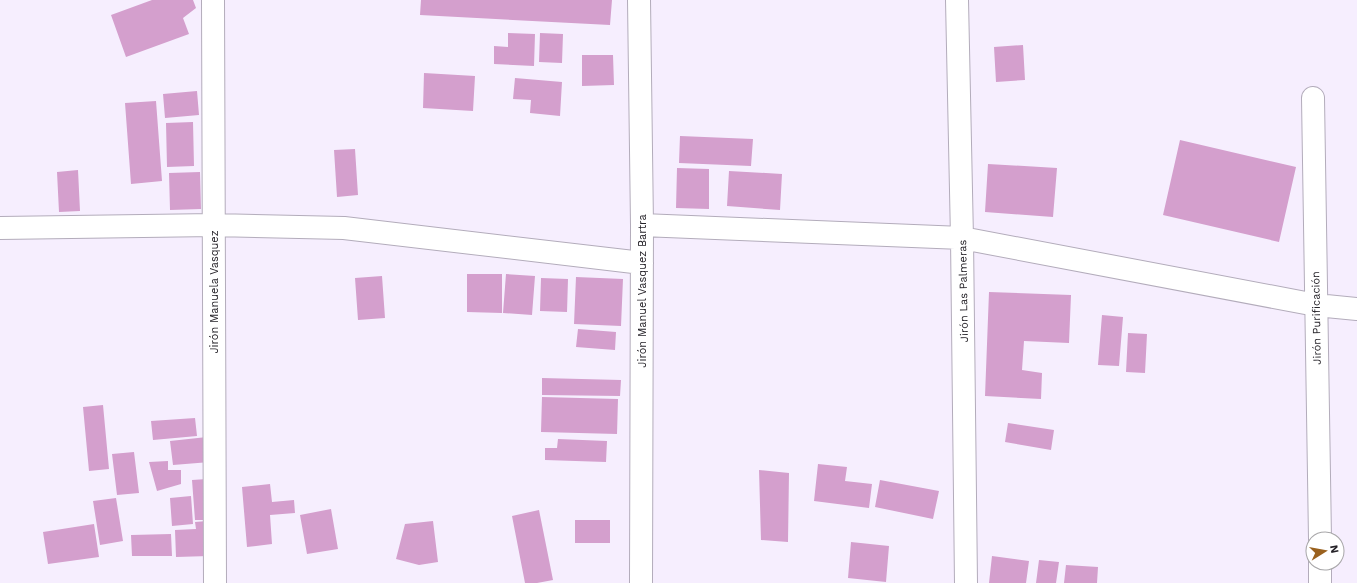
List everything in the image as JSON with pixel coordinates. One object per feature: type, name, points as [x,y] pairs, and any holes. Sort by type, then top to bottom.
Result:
[{"type":"street","name":"Jirón Manuela Vasquez","points":[[213,0],[215,583]]},
{"type":"street","name":"Jirón Manuel Vasquez Bartra","points":[[639,0],[642,225],[641,583]]},
{"type":"street","name":"Jirón Las Palmeras","points":[[957,0],[962,238],[966,583]]},
{"type":"street","name":"Jirón Purificación","points":[[1313,98],[1320,531]]},
{"type":"street","points":[[0,228],[214,225],[344,228],[642,263]]},
{"type":"street","points":[[642,225],[962,238],[1316,305],[1357,309]]},
{"type":"street","points":[[1320,571],[1320,583]]},
{"type":"building","points":[[152,0],[193,0],[196,8],[183,18],[189,34],[126,57],[111,15]]},
{"type":"building","points":[[421,0],[612,0],[610,25],[420,15]]},
{"type":"building","points":[[508,33],[535,34],[534,66],[494,64],[494,46],[508,47]]},
{"type":"building","points":[[540,33],[563,34],[562,63],[539,62]]},
{"type":"building","points":[[1023,45],[1025,80],[996,82],[994,47]]},
{"type":"building","points":[[582,55],[613,55],[614,85],[582,86]]},
{"type":"building","points":[[424,73],[475,76],[473,111],[423,108]]},
{"type":"building","points":[[515,78],[562,82],[560,116],[530,113],[531,100],[513,99]]},
{"type":"building","points":[[197,91],[199,115],[165,118],[163,94]]},
{"type":"building","points":[[156,101],[162,181],[131,184],[125,103]]},
{"type":"building","points":[[193,122],[194,166],[167,167],[166,123]]},
{"type":"building","points":[[680,136],[753,139],[751,166],[679,163]]},
{"type":"building","points":[[1180,140],[1296,167],[1279,242],[1163,215]]},
{"type":"building","points":[[355,149],[358,195],[337,197],[334,150]]},
{"type":"building","points":[[988,164],[1057,168],[1053,217],[985,212]]},
{"type":"building","points":[[677,168],[709,169],[709,209],[676,208]]},
{"type":"building","points":[[78,170],[80,211],[59,212],[57,172]]},
{"type":"building","points":[[729,171],[782,174],[780,210],[727,206]]},
{"type":"building","points":[[200,172],[201,209],[170,210],[169,173]]},
{"type":"building","points":[[467,274],[502,274],[502,313],[467,312]]},
{"type":"building","points":[[506,274],[535,276],[532,315],[503,313]]},
{"type":"building","points":[[382,276],[385,318],[358,320],[355,278]]},
{"type":"building","points":[[576,277],[623,279],[621,326],[574,324]]},
{"type":"building","points":[[541,278],[568,279],[567,312],[540,311]]},
{"type":"building","points":[[989,292],[1071,295],[1069,343],[1024,341],[1022,370],[1042,373],[1041,399],[985,396]]},
{"type":"building","points":[[1102,315],[1123,317],[1119,366],[1098,365]]},
{"type":"building","points":[[578,329],[616,332],[615,350],[576,347]]},
{"type":"building","points":[[1128,333],[1147,334],[1145,373],[1126,372]]},
{"type":"building","points":[[542,378],[621,380],[620,396],[542,395]]},
{"type":"building","points":[[542,397],[618,399],[617,434],[541,432]]},
{"type":"building","points":[[103,405],[109,469],[89,471],[83,407]]},
{"type":"building","points":[[195,418],[197,436],[153,440],[151,421]]},
{"type":"building","points":[[1008,423],[1054,430],[1051,450],[1005,442]]},
{"type":"building","points":[[207,437],[210,462],[173,465],[170,441]]},
{"type":"building","points":[[558,439],[607,441],[606,462],[545,460],[545,448],[557,448]]},
{"type":"building","points":[[134,452],[139,493],[117,495],[112,454]]},
{"type":"building","points":[[168,461],[168,470],[181,470],[181,484],[157,491],[149,462]]},
{"type":"building","points":[[818,464],[847,467],[845,481],[872,484],[869,508],[814,501]]},
{"type":"building","points":[[759,470],[789,473],[788,542],[761,540]]},
{"type":"building","points":[[207,479],[209,520],[195,520],[192,480]]},
{"type":"building","points":[[880,480],[939,491],[933,519],[875,507]]},
{"type":"building","points":[[270,484],[272,502],[294,500],[295,513],[270,515],[272,544],[247,547],[242,487]]},
{"type":"building","points":[[191,496],[193,524],[172,526],[170,498]]},
{"type":"building","points":[[116,498],[123,541],[100,545],[93,501]]},
{"type":"building","points":[[331,509],[338,549],[307,554],[300,515]]},
{"type":"building","points":[[539,510],[553,580],[537,583],[525,583],[512,516]]},
{"type":"building","points":[[575,520],[610,520],[610,543],[575,543]]},
{"type":"building","points":[[207,521],[209,556],[176,557],[175,530],[196,529],[195,522]]},
{"type":"building","points":[[433,521],[438,562],[419,565],[396,559],[405,524]]},
{"type":"building","points":[[94,524],[99,557],[48,564],[43,532]]},
{"type":"building","points":[[171,534],[172,556],[132,556],[131,535]]},
{"type":"building","points":[[851,542],[889,546],[886,582],[848,578]]},
{"type":"building","points":[[992,556],[1029,561],[1026,583],[989,583]]},
{"type":"building","points":[[1039,560],[1059,562],[1056,583],[1036,583]]},
{"type":"building","points":[[1066,565],[1098,567],[1097,583],[1064,583]]}]
